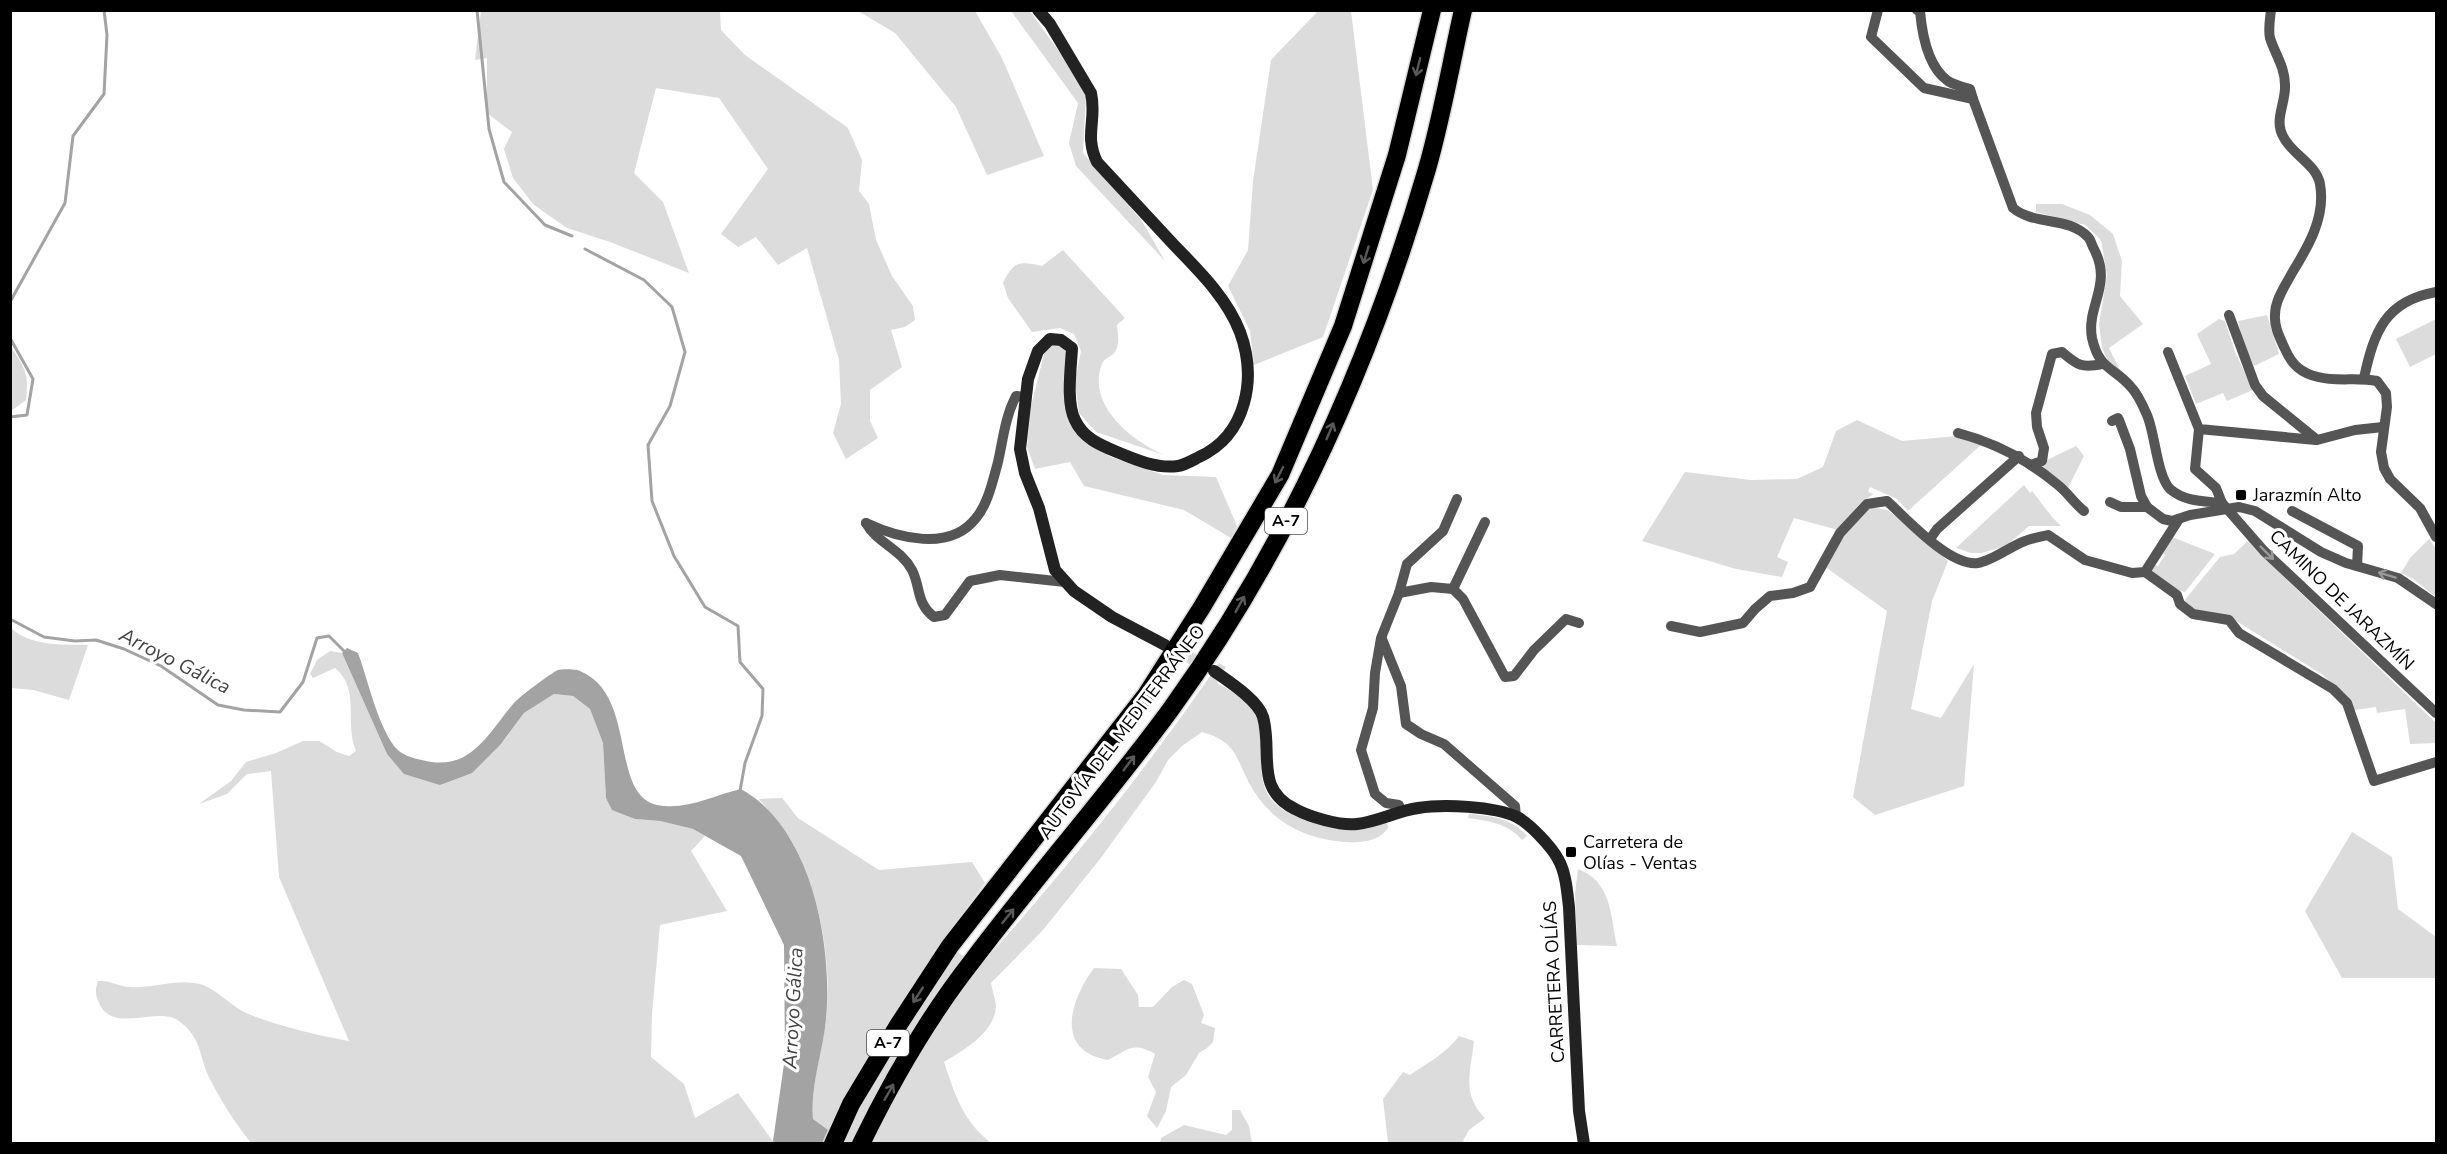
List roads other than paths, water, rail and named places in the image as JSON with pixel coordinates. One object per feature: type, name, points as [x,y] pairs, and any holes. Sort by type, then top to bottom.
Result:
[{"type":"highway","name":"AUTOVÍA DEL MEDITERRÁNEO","points":[[833,1143],[851,1104],[899,1024],[950,946],[1146,694],[1203,607],[1280,475],[1343,326],[1397,155],[1432,10]]},
{"type":"highway","name":"AUTOVÍA DEL MEDITERRÁNEO","points":[[861,1143],[924,1031],[971,962],[1171,708],[1230,622],[1308,483],[1372,332],[1420,190],[1463,10]]},
{"type":"main road","points":[[1038,10],[1050,24],[1091,93],[1094,106],[1089,141],[1097,162],[1203,276],[1226,304],[1240,332],[1247,361],[1246,398],[1241,414],[1224,441],[1213,450],[1179,466],[1153,465],[1097,444],[1083,433],[1074,419],[1071,403],[1072,348],[1061,340],[1050,339],[1038,351],[1028,379],[1020,449],[1024,473],[1039,508],[1055,570],[1074,591],[1112,617],[1164,645]]},
{"type":"main road","points":[[1214,670],[1244,693],[1263,715],[1267,777],[1276,796],[1294,809],[1320,819],[1355,824],[1417,808],[1452,805],[1516,817]]},
{"type":"main road","name":"CARRETERA OLÍAS","points":[[1516,817],[1532,828],[1558,858],[1565,879],[1569,907],[1579,1111],[1584,1143]]},
{"type":"street","points":[[1878,10],[1871,38],[1924,88],[1973,99]]},
{"type":"street","points":[[1917,10],[1920,11],[1921,27],[1936,69],[1949,82],[1970,89],[2013,208],[2022,216],[2068,224],[2088,238],[2102,263],[2092,338],[2103,364],[2132,387],[2148,417],[2161,468],[2169,488],[2188,500],[2255,511],[2312,547],[2357,566],[2398,578],[2436,604]]},
{"type":"street","points":[[2271,10],[2269,36],[2284,70],[2285,87],[2279,125],[2284,139],[2317,174],[2320,185],[2319,215],[2311,243],[2276,304],[2274,317],[2278,333],[2290,362],[2301,371],[2319,378],[2364,378],[2377,381],[2386,393],[2387,407],[2381,452],[2384,468],[2390,479],[2420,508],[2436,537]]},
{"type":"street","points":[[2364,378],[2379,327],[2392,311],[2408,300],[2436,292]]},
{"type":"street","points":[[2229,315],[2255,385],[2263,396],[2317,440]]},
{"type":"street","points":[[2031,465],[2042,461],[2044,454],[2036,413],[2052,354],[2062,352],[2077,365],[2088,367],[2103,364]]},
{"type":"street","points":[[2168,352],[2199,429],[2317,440],[2355,430],[2383,427]]},
{"type":"street","points":[[1025,397],[1016,396],[1010,407],[997,464],[984,503],[976,518],[965,528],[945,538],[930,540],[882,530],[866,523],[872,533],[898,552],[912,571],[918,594],[926,610],[934,617],[945,615],[970,581],[1000,574],[1065,582]]},
{"type":"street","points":[[2112,421],[2118,418],[2119,420],[2130,449],[2141,496],[2147,507],[2163,519],[2172,521],[2190,514],[2225,506]]},
{"type":"street","name":"CAMINO DE JARAZMÍN","points":[[2199,429],[2195,469],[2216,488],[2225,506],[2264,551],[2436,713]]},
{"type":"street","points":[[1958,433],[1983,439],[2019,456],[2056,483],[2084,511]]},
{"type":"street","points":[[1930,539],[1937,530],[2019,456]]},
{"type":"street","points":[[1401,812],[1399,805],[1386,802],[1375,794],[1361,750],[1373,708],[1375,673],[1381,638],[1407,564],[1443,531],[1457,498]]},
{"type":"street","points":[[1671,626],[1700,632],[1743,623],[1770,596],[1793,593],[1810,587],[1840,533],[1867,504],[1887,501],[1930,539],[1961,561],[1979,563],[2027,540],[2048,535],[2085,560],[2132,573],[2145,572],[2177,595],[2180,604],[2193,614],[2229,620],[2239,633],[2333,689],[2347,703],[2374,781],[2436,762]]},
{"type":"street","points":[[2110,502],[2121,507],[2147,507]]},
{"type":"street","points":[[2292,511],[2358,546],[2357,566]]},
{"type":"street","points":[[2145,572],[2179,519]]},
{"type":"street","points":[[1454,589],[1485,522]]},
{"type":"street","points":[[1398,593],[1431,587],[1454,589],[1463,598],[1505,677],[1514,676],[1534,650],[1566,619],[1579,623]]},
{"type":"street","points":[[1381,638],[1401,686],[1406,724],[1421,734],[1444,744],[1515,806],[1516,817]]},
{"type":"water","points":[[347,648],[358,653],[388,736],[403,754],[439,763],[466,756],[486,738],[514,703],[528,691],[558,670],[575,670],[598,683],[610,701],[633,783],[642,797],[657,805],[679,806],[741,789],[765,807],[785,831],[801,859],[813,891],[821,924],[826,957],[826,1019],[813,1093],[813,1119],[846,1143],[774,1143],[773,1141],[785,1057],[784,945],[741,856],[693,829],[660,821],[635,819],[612,810],[606,798],[603,743],[590,709],[573,696],[554,694],[524,713],[501,744],[472,773],[440,785],[404,774],[387,754],[342,653]]},
{"type":"waterway","points":[[10,302],[65,203],[73,136],[104,94],[107,35],[104,10]]},
{"type":"waterway","points":[[477,10],[489,129],[504,182],[545,225],[572,236]]},
{"type":"waterway","points":[[585,249],[644,280],[672,307],[685,352],[670,406],[648,445],[652,501],[674,556],[705,607],[738,626],[740,662],[763,689],[762,716],[745,763],[740,791]]},
{"type":"waterway","name":"Arroyo Gálica","points":[[10,338],[33,379],[27,415],[10,417]]},
{"type":"waterway","name":"Arroyo Gálica","points":[[10,619],[44,637],[75,641],[96,640],[124,649],[161,666],[218,705],[244,710],[280,712],[303,682],[317,638],[329,636],[345,652]]},
{"type":"tunnel","points":[[1170,647],[1208,667]]},
{"type":"place","name":"Jarazmín Alto","points":[[2241,495]]},
{"type":"place","name":"Carretera de Olías - Ventas","points":[[1571,852]]}]
